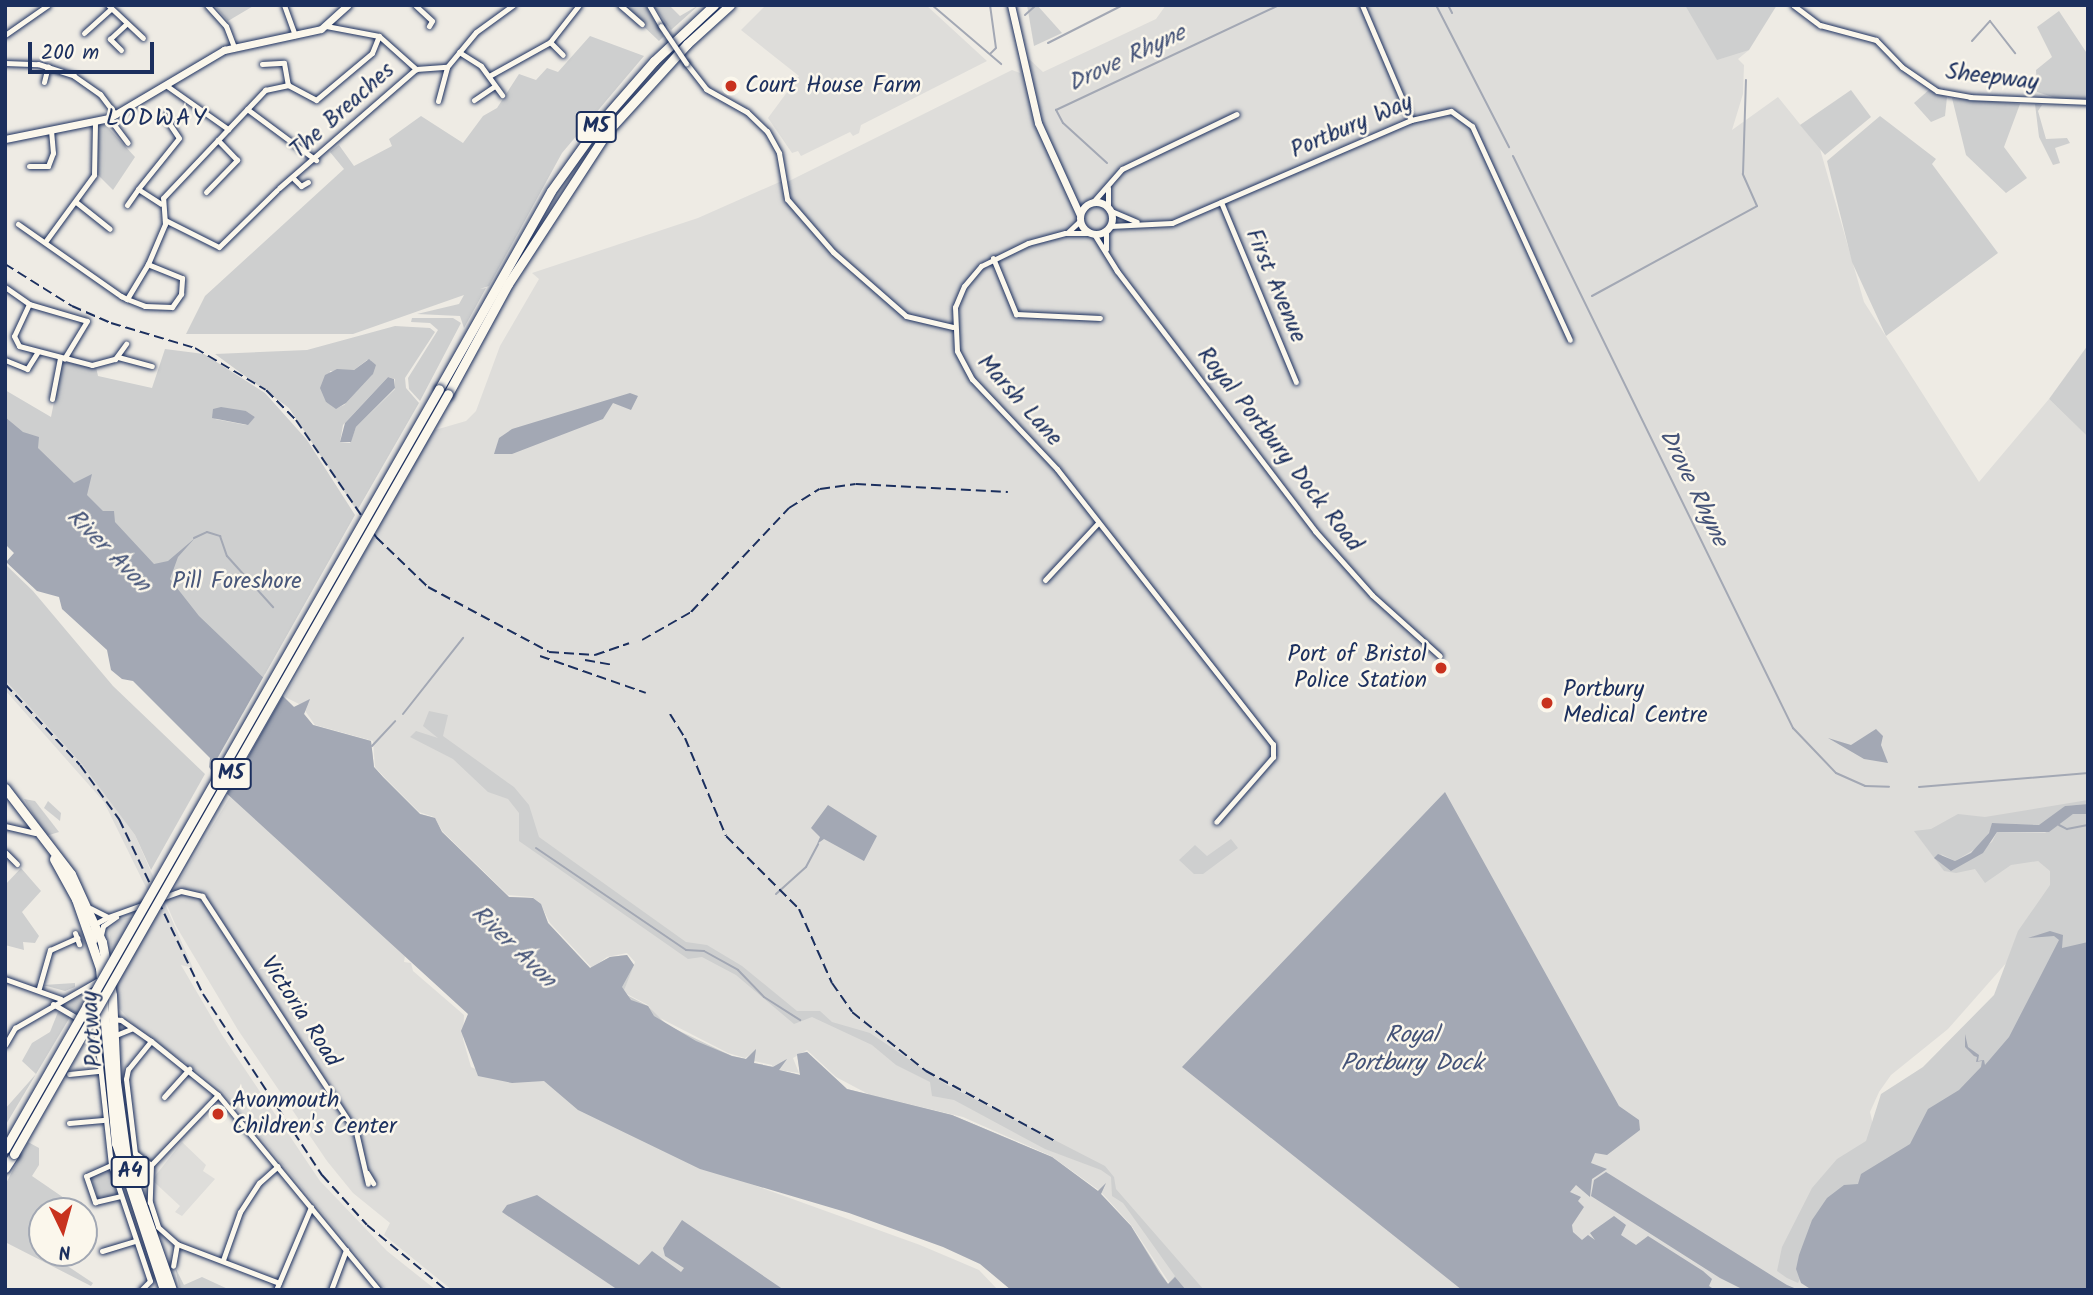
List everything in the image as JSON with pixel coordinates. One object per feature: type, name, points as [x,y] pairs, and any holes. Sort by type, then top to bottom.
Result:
[{"type":"highway","name":"M5","points":[[5,1168],[10,1151],[551,191],[599,124],[654,61],[713,5]]},
{"type":"highway","name":"M5","points":[[10,1151],[449,394],[518,267],[607,131],[687,44],[730,5]]},
{"type":"highway","name":"M5","points":[[687,44],[739,5]]},
{"type":"highway","name":"Portway","points":[[5,788],[48,842],[93,915],[102,942],[111,1019],[103,1060],[121,1166],[164,1290]]},
{"type":"highway","name":"Portway","points":[[5,794],[36,834],[76,899],[97,955],[116,1035],[116,1082],[127,1162],[172,1290]]},
{"type":"street","points":[[207,5],[226,26],[234,47]]},
{"type":"street","points":[[284,5],[295,35]]},
{"type":"street","points":[[326,26],[348,5]]},
{"type":"street","points":[[415,5],[433,22]]},
{"type":"street","points":[[438,101],[447,67],[476,32],[513,5]]},
{"type":"street","points":[[620,5],[642,24]]},
{"type":"street","points":[[649,5],[706,89],[747,112],[767,131],[779,153],[787,199],[799,216],[895,308],[919,322],[953,327],[964,286],[993,258],[1066,233],[1092,233],[1108,228]]},
{"type":"street","points":[[1011,5],[1024,72],[1038,123],[1080,218],[1092,233]]},
{"type":"street","points":[[1362,5],[1411,120]]},
{"type":"street","name":"Sheepway","points":[[1793,5],[1820,25],[1876,40],[1902,67],[1937,91],[1970,97],[2088,102]]},
{"type":"street","points":[[5,35],[46,6]]},
{"type":"street","points":[[489,76],[550,42],[582,6]]},
{"type":"street","points":[[84,33],[109,7],[143,38]]},
{"type":"street","points":[[121,50],[110,39],[126,23]]},
{"type":"street","points":[[5,139],[112,116],[234,47],[326,26],[379,36],[416,69],[447,67]]},
{"type":"street","points":[[161,204],[265,90],[288,85],[315,103],[372,52],[379,36]]},
{"type":"street","points":[[550,42],[561,51]]},
{"type":"street","points":[[459,52],[477,62],[502,95]]},
{"type":"street","points":[[262,64],[284,63],[288,85]]},
{"type":"street","points":[[5,64],[48,66],[91,87],[127,141],[133,134]]},
{"type":"street","points":[[44,82],[48,66]]},
{"type":"street","name":"The Breaches","points":[[165,220],[219,247],[278,189],[316,160],[416,69]]},
{"type":"street","points":[[167,86],[228,129]]},
{"type":"street","points":[[474,100],[495,86]]},
{"type":"street","points":[[247,109],[316,160]]},
{"type":"street","name":"Portbury Way","points":[[1108,228],[1140,223],[1172,223],[1411,120],[1441,111],[1468,120],[1570,340]]},
{"type":"street","points":[[1066,233],[1127,166],[1237,114]]},
{"type":"street","points":[[127,205],[179,138],[165,120]]},
{"type":"street","points":[[45,242],[95,173],[95,121]]},
{"type":"street","points":[[29,166],[48,166],[54,151],[51,131]]},
{"type":"street","points":[[218,140],[237,160]]},
{"type":"street","points":[[206,192],[237,160],[247,159]]},
{"type":"street","name":"The Breaches","points":[[294,179],[301,186],[309,182]]},
{"type":"street","points":[[1106,252],[1109,184]]},
{"type":"street","points":[[127,299],[148,264],[165,220],[161,204],[138,189]]},
{"type":"street","points":[[1068,193],[1109,209]]},
{"type":"street","points":[[76,202],[110,229]]},
{"type":"street","name":"First Avenue","points":[[1221,202],[1296,382]]},
{"type":"street","name":"Portbury Way","points":[[1109,209],[1140,223]]},
{"type":"street","points":[[18,224],[127,299],[160,309],[178,300],[182,278],[148,264]]},
{"type":"street","name":"Royal Portbury Dock Road","points":[[1092,233],[1315,531],[1372,595],[1440,656]]},
{"type":"street","points":[[993,258],[1016,314],[1101,318]]},
{"type":"street","points":[[5,288],[29,304],[87,321],[62,359],[52,398]]},
{"type":"street","points":[[13,336],[29,304]]},
{"type":"street","name":"Marsh Lane","points":[[953,327],[958,355],[968,373],[1049,460],[1275,747],[1273,757],[1216,822]]},
{"type":"street","points":[[5,334],[13,336],[18,346],[62,359],[92,365],[118,357],[143,361],[152,366]]},
{"type":"street","points":[[118,357],[126,344]]},
{"type":"street","points":[[5,360],[27,369],[37,353]]},
{"type":"street","points":[[1045,580],[1098,523]]},
{"type":"street","points":[[19,831],[28,824]]},
{"type":"street","points":[[5,826],[36,834]]},
{"type":"street","points":[[5,852],[17,864]]},
{"type":"street","name":"Victoria Road","points":[[118,915],[181,891],[202,896],[356,1132],[370,1184]]},
{"type":"street","points":[[97,955],[93,915],[118,915]]},
{"type":"street","points":[[102,942],[103,926],[118,915]]},
{"type":"street","points":[[39,988],[50,950],[77,938]]},
{"type":"street","points":[[5,1045],[15,1028],[61,999],[103,978]]},
{"type":"street","points":[[5,979],[39,988],[61,999]]},
{"type":"street","name":"Portway","points":[[53,1004],[94,1026],[103,1060],[98,1071],[111,1165],[134,1241],[150,1281],[143,1289]]},
{"type":"street","points":[[111,1019],[150,1041],[189,1069],[218,1095],[379,1290]]},
{"type":"street","points":[[116,1035],[131,1028]]},
{"type":"street","name":"Portway","points":[[150,1041],[128,1069],[126,1079],[135,1153],[151,1166]]},
{"type":"street","points":[[164,1097],[189,1069]]},
{"type":"street","points":[[69,1074],[98,1071]]},
{"type":"street","points":[[218,1095],[151,1166],[150,1202],[158,1227],[177,1244],[223,1260],[278,1286],[311,1207]]},
{"type":"street","points":[[69,1123],[103,1120]]},
{"type":"street","points":[[111,1165],[86,1176],[95,1202],[120,1196]]},
{"type":"street","points":[[223,1260],[240,1212],[259,1182],[278,1166]]},
{"type":"street","points":[[102,1251],[134,1241]]},
{"type":"street","points":[[173,1266],[177,1244]]},
{"type":"street","points":[[331,1290],[346,1250]]},
{"type":"shaded area","points":[[766,5],[926,5],[987,61],[861,125],[859,133],[853,136],[850,132],[801,156],[798,151],[792,153],[768,118],[799,76],[741,30]]},
{"type":"shaded area","points":[[1166,5],[1714,5],[1749,50],[1738,59],[1744,65],[1743,94],[1732,130],[1778,97],[1820,149],[1864,302],[1979,482],[2049,399],[2088,437],[2088,818],[2061,821],[2021,854],[2058,869],[2046,918],[1948,1029],[1891,1075],[1879,1092],[1870,1112],[1876,1138],[1799,1279],[1814,1290],[1174,1290],[1131,1225],[1100,1191],[1051,1156],[963,1117],[870,1095],[836,1077],[807,1050],[793,1058],[799,1073],[772,1069],[772,1065],[754,1061],[753,1053],[745,1058],[728,1053],[656,1016],[648,1005],[623,992],[635,962],[627,953],[607,957],[592,968],[550,923],[540,903],[532,897],[508,895],[443,832],[434,817],[419,812],[386,779],[375,767],[373,741],[315,725],[301,705],[285,697],[428,437],[435,430],[466,421],[476,411],[500,346],[539,279],[532,273],[698,218],[784,180],[785,183],[1012,70],[1020,73],[1019,64],[1029,59],[1043,72],[1156,19]]},
{"type":"shaded area","points":[[5,680],[81,762],[135,835],[193,968],[181,965],[222,1035],[320,1181],[387,1251],[436,1290],[386,1290],[221,1089],[136,1027],[119,1008],[109,929],[121,919],[158,912],[104,802],[5,690]]},
{"type":"shaded area","points":[[230,797],[241,801],[265,827],[275,827],[405,956],[404,962],[411,963],[413,971],[464,1015],[463,1039],[471,1067],[494,1077],[538,1075],[695,1164],[920,1245],[979,1270],[998,1290],[452,1290],[384,1235],[390,1223],[353,1193],[327,1161],[238,1030],[176,926],[166,903]]},
{"type":"shaded area","points":[[182,1142],[206,1165],[203,1171],[215,1179],[182,1216],[175,1212],[180,1206],[152,1180]]},
{"type":"green space","points":[[214,5],[255,5],[228,21]]},
{"type":"green space","points":[[621,5],[645,5],[664,36],[659,41]]},
{"type":"green space","points":[[653,5],[669,5],[680,16],[699,5],[671,30]]},
{"type":"green space","points":[[1027,5],[1037,5],[1062,33],[1034,46]]},
{"type":"green space","points":[[1685,5],[1777,5],[1749,50],[1717,60]]},
{"type":"green space","points":[[2059,11],[2088,55],[2088,100],[2065,101],[2037,92],[2036,70],[2052,57],[2037,27]]},
{"type":"green space","points":[[590,36],[644,56],[562,153],[489,286],[480,289],[486,288],[464,328],[460,316],[417,314],[459,304],[464,295],[353,334],[186,334],[205,296],[344,169],[330,152],[339,145],[354,166],[392,146],[389,139],[421,116],[463,143],[483,116],[497,108],[519,74],[536,80],[547,68],[558,72]]},
{"type":"green space","points":[[1930,89],[1947,97],[1945,116],[1931,122],[1914,103]]},
{"type":"green space","points":[[1851,90],[1871,117],[1825,155],[1800,125]]},
{"type":"green space","points":[[1952,98],[2020,104],[2004,147],[2027,178],[2006,193],[1966,155]]},
{"type":"green space","points":[[2035,104],[2042,105],[2038,111],[2046,139],[2067,138],[2070,143],[2055,148],[2060,163],[2053,165],[2039,137]]},
{"type":"green space","points":[[1880,116],[1936,159],[1932,164],[1998,253],[1886,336],[1852,262],[1827,161]]},
{"type":"green space","points":[[103,122],[135,157],[113,190],[98,175],[98,125]]},
{"type":"green space","points":[[412,318],[453,318],[461,323],[420,401],[409,389],[408,378],[438,330],[430,323],[411,322]]},
{"type":"green space","points":[[395,326],[430,328],[435,332],[405,378],[406,388],[419,403],[357,511],[289,408],[215,354],[307,350]],"holes":[[[371,360],[372,375],[344,405],[337,408],[326,402],[330,371],[354,370]],[[388,377],[395,379],[395,389],[356,427],[350,443],[340,442],[343,425]]]},
{"type":"green space","points":[[2088,345],[2088,437],[2049,399]]},
{"type":"green space","name":"Pill Foreshore","points":[[165,349],[204,354],[265,393],[307,440],[355,515],[264,676],[294,707],[310,699],[304,714],[313,725],[371,741],[374,767],[383,777],[420,814],[435,818],[442,832],[509,897],[533,898],[541,904],[548,923],[590,968],[610,957],[627,955],[634,965],[623,993],[648,1006],[667,1025],[732,1056],[746,1059],[756,1049],[754,1063],[773,1067],[787,1059],[779,1070],[800,1075],[797,1054],[807,1052],[847,1089],[952,1115],[1052,1157],[1098,1191],[1106,1183],[1101,1194],[1131,1226],[1168,1284],[1175,1276],[1123,1203],[1112,1196],[1111,1177],[1101,1170],[1045,1149],[954,1100],[932,1096],[930,1082],[896,1065],[872,1045],[812,1017],[794,1024],[736,975],[702,957],[688,959],[519,841],[519,813],[508,799],[488,792],[453,759],[410,737],[416,731],[438,738],[423,726],[429,711],[448,715],[443,736],[514,787],[529,805],[539,837],[686,942],[707,945],[742,966],[797,1011],[820,1011],[832,1022],[870,1033],[947,1085],[1105,1166],[1114,1177],[1116,1189],[1204,1290],[1132,1290],[698,1066],[175,628],[168,563],[142,574],[5,451],[5,390],[51,417],[62,362],[96,367],[98,376],[152,388]],"holes":[[[231,411],[246,411],[255,417],[246,425],[215,419]]]},
{"type":"green space","points":[[5,564],[33,591],[113,686],[205,774],[151,870],[135,835],[81,763],[5,680]]},
{"type":"green space","points":[[24,799],[35,801],[59,832],[46,836]]},
{"type":"green space","points":[[2088,800],[2088,804],[2065,806],[2041,825],[1995,823],[1980,846],[1955,861],[1941,854],[1951,871],[1992,842],[1997,832],[2045,833],[2073,814],[2088,814],[2088,1218],[1800,1279],[1798,1283],[1787,1278],[1777,1271],[1782,1247],[1812,1188],[1837,1159],[1866,1141],[1881,1094],[1923,1067],[1994,995],[2018,931],[2050,885],[2050,871],[2038,861],[2011,865],[1985,883],[1975,869],[1956,873],[1944,871],[1914,831],[1931,829],[1958,814],[1985,817]]},
{"type":"green space","points":[[48,801],[61,813],[60,821],[44,808]]},
{"type":"green space","points":[[1231,839],[1238,848],[1203,874],[1194,874],[1179,860],[1195,845],[1207,856]]},
{"type":"green space","points":[[21,868],[41,891],[22,912],[39,936],[35,943],[23,942],[24,950],[5,945],[5,885]]},
{"type":"green space","points":[[97,982],[103,1047],[101,1049],[97,1024],[61,1005]]},
{"type":"green space","points":[[75,983],[75,987],[65,991],[43,985]]},
{"type":"green space","points":[[58,1012],[70,1017],[5,1126],[5,1109],[36,1074],[22,1061],[32,1043],[50,1032]]},
{"type":"green space","points":[[28,1142],[39,1148],[39,1165],[32,1176],[63,1197],[28,1197],[28,1254],[5,1242],[5,1185]]},
{"type":"green space","points":[[109,1167],[117,1194],[98,1200],[90,1173]]},
{"type":"green space","points":[[54,1267],[69,1267],[93,1283],[91,1286]]},
{"type":"green space","points":[[175,1267],[184,1285],[202,1277],[230,1290],[180,1290]]},
{"type":"water","points":[[369,359],[376,365],[373,374],[346,403],[336,409],[326,402],[320,388],[325,375],[337,369],[354,370]]},
{"type":"water","points":[[388,377],[394,379],[395,388],[356,427],[351,442],[340,442],[345,423]]},
{"type":"water","points":[[630,393],[638,396],[631,410],[613,403],[603,419],[512,454],[494,454],[499,438],[512,429]]},
{"type":"water","points":[[221,407],[246,411],[255,417],[248,425],[212,418],[213,409]]},
{"type":"water","name":"River Avon","points":[[5,417],[23,432],[39,437],[38,448],[74,483],[92,474],[87,495],[103,511],[114,511],[115,522],[154,564],[168,561],[195,538],[178,557],[170,579],[199,616],[294,707],[310,699],[304,714],[313,725],[371,741],[374,767],[383,777],[420,814],[435,818],[442,832],[509,897],[533,898],[541,904],[548,923],[590,968],[610,957],[627,955],[634,965],[622,987],[631,1000],[648,1006],[654,1016],[696,1041],[732,1056],[746,1059],[756,1049],[754,1063],[773,1067],[787,1059],[779,1070],[800,1075],[797,1054],[807,1052],[847,1089],[952,1115],[1052,1157],[1098,1191],[1106,1183],[1101,1194],[1131,1226],[1159,1272],[1168,1284],[1175,1277],[1186,1290],[1011,1290],[980,1264],[943,1247],[849,1213],[700,1169],[578,1110],[544,1081],[512,1083],[478,1076],[461,1031],[468,1014],[225,792],[209,767],[210,758],[133,681],[122,679],[111,670],[107,650],[62,609],[59,597],[37,591],[6,562],[14,553],[5,544]]},
{"type":"water","points":[[1876,729],[1883,736],[1881,745],[1888,763],[1864,759],[1828,738],[1851,745]]},
{"type":"water","name":"Royal Portbury Dock","points":[[1445,792],[1619,1106],[1639,1120],[1640,1130],[1607,1155],[1595,1153],[1591,1163],[1607,1169],[1592,1179],[1590,1197],[1576,1185],[1570,1192],[1581,1197],[1578,1201],[1584,1207],[1572,1225],[1573,1232],[1582,1240],[1588,1235],[1595,1240],[1590,1233],[1614,1216],[1626,1225],[1621,1235],[1636,1245],[1648,1236],[1703,1271],[1712,1279],[1709,1286],[1715,1290],[1462,1290],[1182,1067]]},
{"type":"water","points":[[2088,804],[2088,814],[2073,814],[2049,832],[1997,832],[1983,853],[1951,871],[1934,858],[1938,854],[1955,861],[1971,853],[1989,833],[1992,823],[2039,825],[2065,806]]},
{"type":"water","points":[[828,805],[877,836],[864,861],[824,839],[817,844],[820,837],[811,828]]},
{"type":"water","points":[[2050,931],[2063,935],[2062,948],[2088,942],[2088,1290],[1812,1290],[1801,1283],[1796,1269],[1799,1255],[1812,1220],[1827,1198],[1844,1185],[1858,1184],[1861,1174],[1910,1144],[1928,1109],[1959,1090],[1981,1067],[1982,1061],[1976,1062],[1977,1057],[1965,1047],[1965,1034],[1968,1047],[1979,1055],[1978,1061],[1984,1060],[1985,1065],[2009,1037],[2059,940],[2054,936],[2028,938]]},
{"type":"water","points":[[1606,1172],[1799,1290],[1744,1290],[1720,1278],[1591,1196],[1594,1180]]},
{"type":"water","points":[[537,1195],[639,1265],[652,1251],[681,1272],[684,1268],[665,1256],[663,1248],[682,1220],[784,1290],[618,1290],[502,1212],[507,1205]]},
{"type":"pier","points":[[265,674],[285,692],[225,797],[209,773]]},
{"type":"waterway","points":[[932,5],[1001,64]]},
{"type":"waterway","points":[[990,5],[996,48],[990,54]]},
{"type":"waterway","points":[[1025,15],[1036,5]]},
{"type":"waterway","points":[[1048,43],[1123,5]]},
{"type":"waterway","name":"Drove Rhyne","points":[[1107,163],[1063,123],[1056,110],[1279,5]]},
{"type":"waterway","name":"Drove Rhyne","points":[[1436,5],[1509,147]]},
{"type":"waterway","points":[[1448,5],[1452,13]]},
{"type":"waterway","points":[[1972,41],[1990,21],[2015,53]]},
{"type":"waterway","points":[[1592,296],[1757,206],[1743,174],[1746,80]]},
{"type":"waterway","name":"Drove Rhyne","points":[[1513,156],[1793,728],[1836,773],[1865,786],[1889,787]]},
{"type":"waterway","points":[[194,538],[207,532],[220,536],[227,556],[273,607]]},
{"type":"waterway","points":[[403,714],[463,638]]},
{"type":"waterway","points":[[372,746],[395,721]]},
{"type":"waterway","points":[[1919,787],[2088,773]]},
{"type":"waterway","points":[[2059,825],[2067,829],[2088,825]]},
{"type":"waterway","points":[[776,894],[806,867],[818,844]]},
{"type":"waterway","points":[[536,848],[686,950],[704,951],[738,970],[764,997],[800,1020]]},
{"type":"railway","points":[[5,264],[72,306],[111,323],[195,348],[266,390],[296,420],[376,537],[428,587],[549,652],[595,655],[629,643]]},
{"type":"railway","points":[[642,640],[691,612],[789,508],[820,489],[856,484],[1008,492]]},
{"type":"railway","points":[[540,656],[646,693]]},
{"type":"railway","points":[[585,660],[613,665]]},
{"type":"railway","points":[[5,684],[80,765],[119,819],[203,994],[322,1175],[367,1225],[446,1290]]},
{"type":"railway","points":[[670,714],[685,738],[726,836],[799,909],[832,983],[852,1012],[926,1071],[1057,1142]]},
{"type":"place","name":"Court House Farm","points":[[731,86]]},
{"type":"place","name":"Port of Bristol Police Station","points":[[1441,668]]},
{"type":"place","name":"Portbury Medical Centre","points":[[1547,703]]},
{"type":"place","name":"Avonmouth Children's Center","points":[[218,1114]]},
{"type":"district","name":"LODWAY","points":[[157,119]]}]
